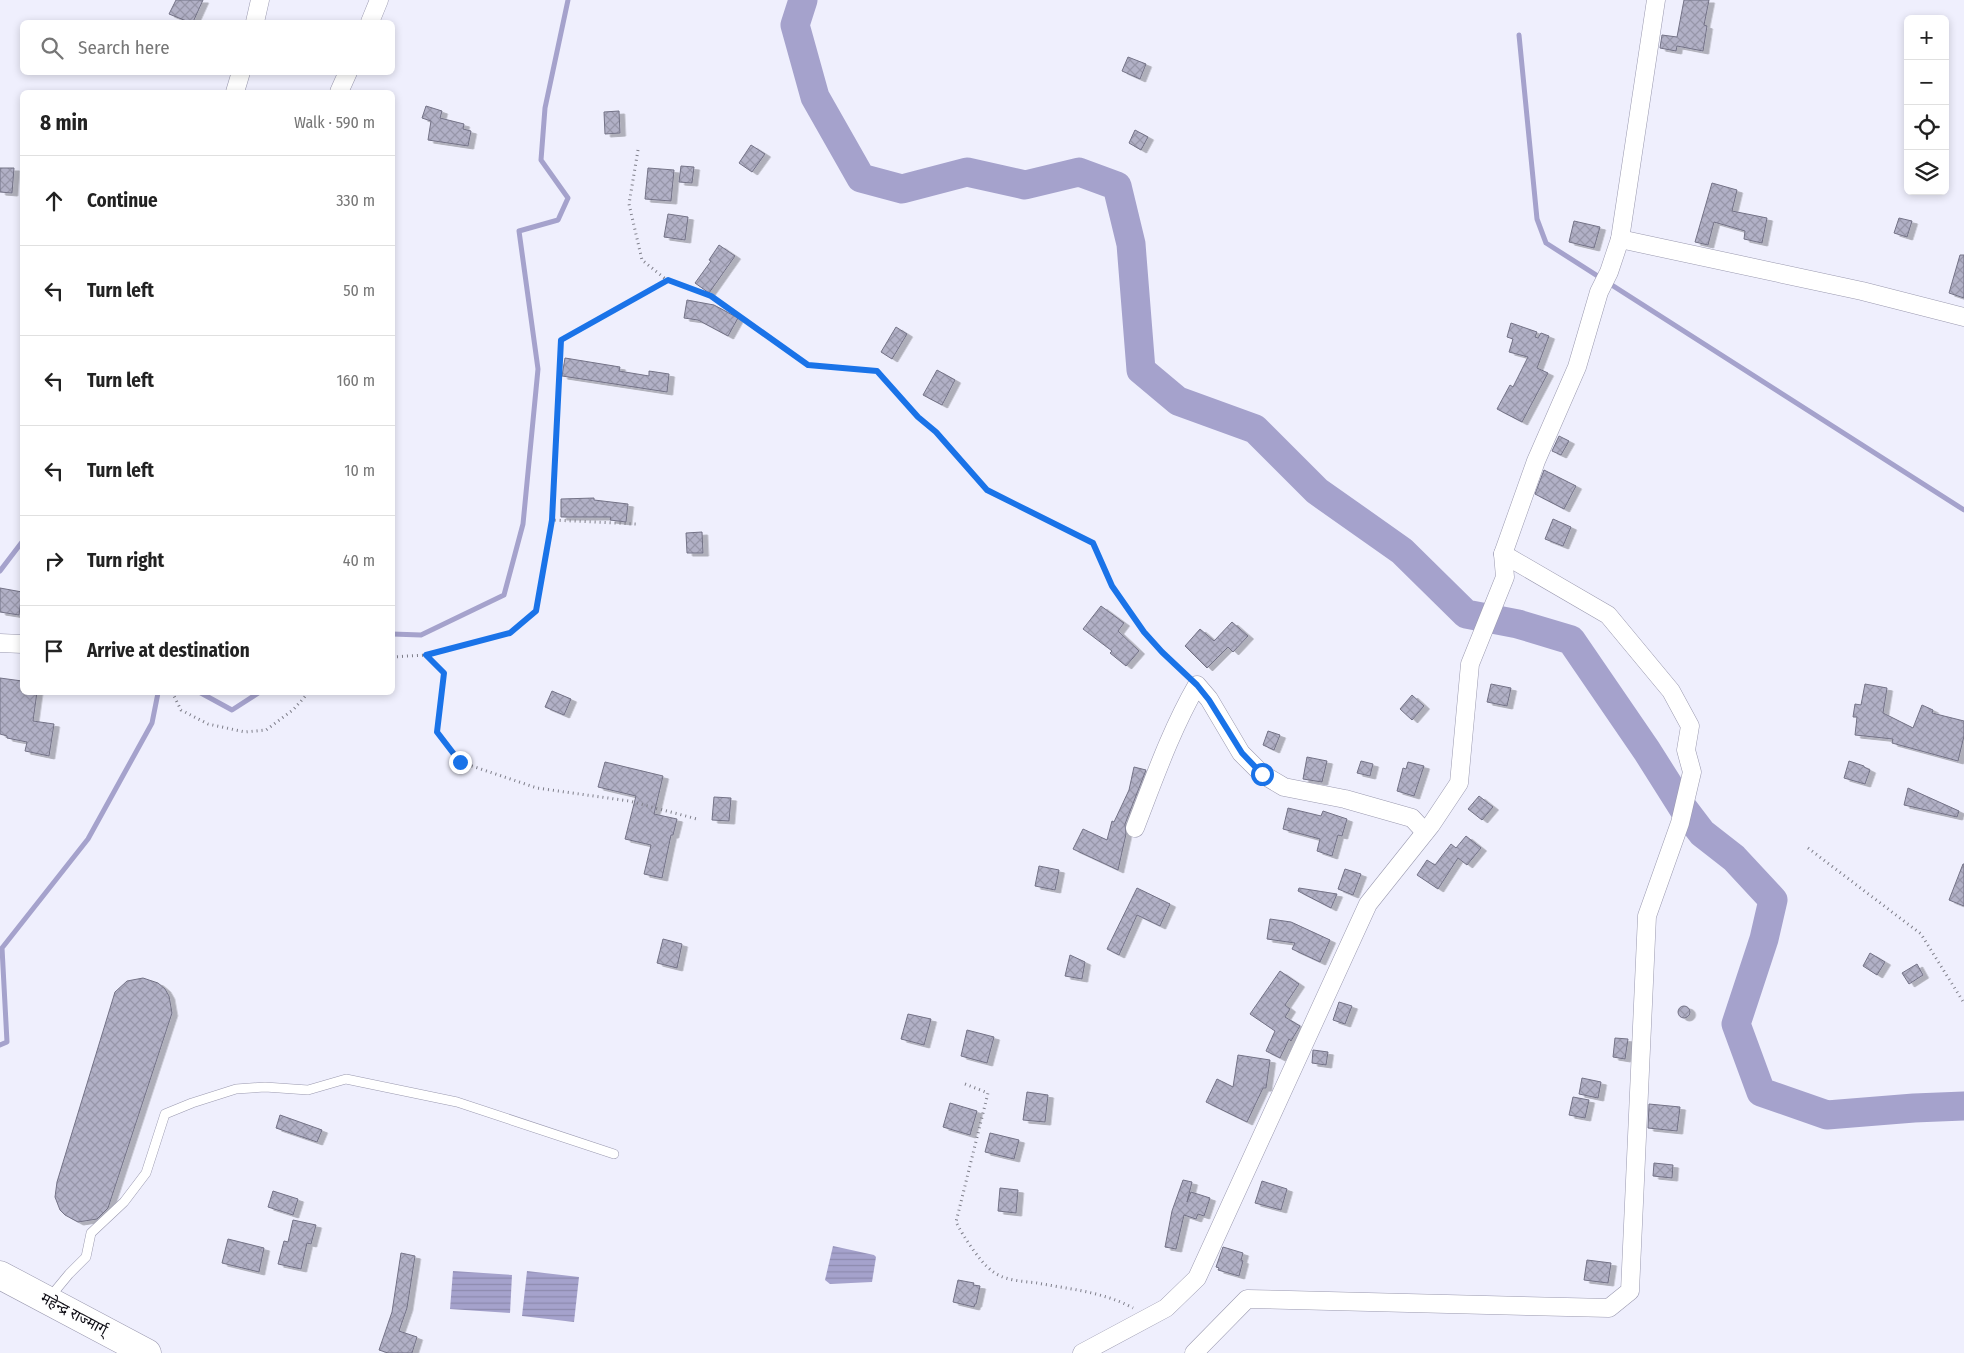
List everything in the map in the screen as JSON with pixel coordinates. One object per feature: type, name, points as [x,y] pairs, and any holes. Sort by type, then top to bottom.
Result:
[{"type":"highway","name":"महेन्द्र राज्मार्ग्","points":[[3,1279],[48,1300],[147,1353]]},
{"type":"street","points":[[255,20],[260,0]]},
{"type":"street","points":[[371,20],[379,0]]},
{"type":"street","points":[[1082,1353],[1166,1308],[1197,1278],[1368,904],[1425,832],[1459,783],[1470,664],[1505,576],[1503,554],[1536,461],[1577,367],[1599,292],[1610,272],[1620,239],[1656,0]]},
{"type":"street","points":[[236,90],[240,75]]},
{"type":"street","points":[[340,90],[347,75]]},
{"type":"street","points":[[1620,239],[1852,288],[1964,317]]},
{"type":"street","points":[[1194,1353],[1247,1299],[1608,1308],[1630,1291],[1647,916],[1680,823],[1692,772],[1686,750],[1690,726],[1671,690],[1608,615],[1503,554]]},
{"type":"street","points":[[0,643],[20,644]]},
{"type":"street","points":[[1135,828],[1164,751],[1197,685],[1209,700],[1242,753],[1262,774],[1284,787],[1345,799],[1412,818],[1425,832]]},
{"type":"lane","points":[[48,1300],[69,1274],[86,1258],[91,1233],[124,1202],[146,1173],[165,1114],[236,1089],[265,1087],[308,1090],[346,1079],[457,1102],[614,1154]]},
{"type":"path","points":[[638,150],[629,204],[642,260],[668,280],[711,296],[808,365],[877,371],[918,417],[936,432],[987,490],[1093,543],[1112,586],[1144,632],[1197,685]]},
{"type":"path","points":[[395,657],[426,655],[510,633],[536,611],[552,520],[561,340],[668,280]]},
{"type":"path","points":[[552,520],[637,524]]},
{"type":"path","points":[[426,655],[444,673],[437,732],[460,762],[537,788],[629,801],[697,818]]},
{"type":"path","points":[[173,695],[180,710],[208,724],[245,732],[266,730],[294,709],[306,695]]},
{"type":"path","points":[[1808,848],[1921,934],[1964,1003]]},
{"type":"path","points":[[965,1084],[988,1093],[956,1222],[964,1238],[992,1271],[1007,1278],[1082,1291],[1118,1300],[1149,1318]]},
{"type":"shaded area","points":[[833,1246],[874,1255],[876,1257],[872,1282],[830,1284],[825,1280]]},
{"type":"shaded area","points":[[453,1271],[512,1275],[510,1313],[450,1309]]},
{"type":"shaded area","points":[[527,1271],[579,1277],[574,1322],[522,1316]]},
{"type":"building","points":[[176,0],[203,0],[194,20],[184,20],[169,14]]},
{"type":"building","points":[[1684,0],[1709,0],[1704,25],[1707,26],[1703,51],[1677,46],[1676,51],[1660,48],[1662,35],[1677,37]]},
{"type":"building","points":[[1128,57],[1146,64],[1140,79],[1122,71]]},
{"type":"building","points":[[426,106],[442,111],[440,118],[464,124],[463,129],[471,131],[468,146],[428,140],[431,121],[422,118]]},
{"type":"building","points":[[619,111],[620,133],[605,134],[604,112]]},
{"type":"building","points":[[1135,130],[1148,137],[1141,150],[1129,143]]},
{"type":"building","points":[[751,145],[765,154],[752,172],[739,163]]},
{"type":"building","points":[[681,166],[694,167],[692,183],[679,182]]},
{"type":"building","points":[[0,168],[14,168],[12,193],[0,192]]},
{"type":"building","points":[[648,168],[674,170],[671,201],[645,199]]},
{"type":"building","points":[[1712,183],[1737,190],[1732,211],[1767,218],[1762,243],[1744,239],[1745,231],[1714,222],[1708,245],[1695,242]]},
{"type":"building","points":[[668,214],[688,217],[685,240],[664,237]]},
{"type":"building","points":[[1899,218],[1912,221],[1907,237],[1894,233]]},
{"type":"building","points":[[1574,221],[1600,227],[1594,248],[1569,242]]},
{"type":"building","points":[[719,245],[735,256],[709,293],[695,283],[711,261],[709,260]]},
{"type":"building","points":[[1960,255],[1964,255],[1964,298],[1949,293]]},
{"type":"building","points":[[687,300],[714,305],[738,318],[728,336],[698,320],[684,318]]},
{"type":"building","points":[[1511,323],[1537,332],[1535,337],[1538,338],[1541,333],[1549,336],[1537,368],[1548,373],[1522,422],[1497,409],[1510,385],[1513,387],[1528,357],[1509,352],[1513,339],[1507,337]]},
{"type":"building","points":[[896,327],[907,334],[892,359],[881,352]]},
{"type":"building","points":[[565,358],[620,367],[619,371],[649,376],[649,371],[669,374],[667,392],[562,376]]},
{"type":"building","points":[[937,370],[955,380],[942,405],[923,395]]},
{"type":"building","points":[[1559,436],[1569,441],[1561,455],[1552,451]]},
{"type":"building","points":[[1544,470],[1576,486],[1564,509],[1535,494]]},
{"type":"building","points":[[594,498],[594,500],[628,504],[626,522],[610,520],[611,517],[561,517],[561,499]]},
{"type":"building","points":[[1553,519],[1571,527],[1563,546],[1545,539]]},
{"type":"building","points":[[702,532],[703,553],[687,553],[686,533]]},
{"type":"building","points":[[0,588],[20,592],[19,615],[0,612]]},
{"type":"building","points":[[1101,606],[1124,623],[1118,631],[1139,651],[1126,666],[1110,653],[1112,651],[1083,629]]},
{"type":"building","points":[[1232,622],[1248,636],[1233,652],[1228,647],[1207,668],[1185,646],[1200,629],[1214,641]]},
{"type":"building","points":[[0,678],[20,681],[20,695],[37,695],[33,721],[54,724],[49,756],[25,751],[27,742],[7,738],[7,736],[0,734]]},
{"type":"building","points":[[1491,684],[1511,688],[1507,706],[1487,702]]},
{"type":"building","points":[[1865,684],[1887,688],[1883,713],[1913,728],[1922,705],[1933,710],[1932,713],[1964,721],[1964,736],[1958,761],[1892,743],[1893,739],[1855,735],[1857,717],[1853,717],[1855,704],[1861,705]]},
{"type":"building","points":[[552,691],[571,699],[564,715],[545,707]]},
{"type":"building","points":[[1412,695],[1424,706],[1412,720],[1400,709]]},
{"type":"building","points":[[1268,731],[1280,735],[1274,750],[1263,745]]},
{"type":"building","points":[[1307,757],[1327,761],[1322,782],[1303,779]]},
{"type":"building","points":[[1361,761],[1373,764],[1370,776],[1357,773]]},
{"type":"building","points":[[1849,761],[1870,770],[1865,784],[1844,778]]},
{"type":"building","points":[[605,762],[663,776],[654,814],[677,819],[673,835],[671,835],[662,878],[644,874],[651,845],[625,839],[636,796],[598,787]]},
{"type":"building","points":[[1408,762],[1424,766],[1414,796],[1397,791],[1403,768],[1406,769]]},
{"type":"building","points":[[1134,767],[1146,770],[1125,824],[1126,834],[1118,870],[1073,849],[1083,829],[1107,840],[1112,821],[1114,822],[1129,790]]},
{"type":"building","points":[[1908,788],[1959,811],[1957,817],[1904,805]]},
{"type":"building","points":[[1479,796],[1493,807],[1482,820],[1468,809]]},
{"type":"building","points":[[714,797],[731,798],[729,821],[712,820]]},
{"type":"building","points":[[1288,808],[1321,816],[1323,811],[1347,819],[1342,836],[1338,835],[1332,856],[1317,851],[1320,839],[1283,829]]},
{"type":"building","points":[[1466,836],[1481,848],[1467,865],[1458,858],[1438,889],[1417,875],[1427,860],[1435,865],[1451,844],[1456,848]]},
{"type":"building","points":[[1964,864],[1964,906],[1949,900]]},
{"type":"building","points":[[1039,866],[1059,870],[1055,890],[1035,886]]},
{"type":"building","points":[[1345,869],[1361,874],[1353,895],[1338,889]]},
{"type":"building","points":[[1137,888],[1170,904],[1160,926],[1137,915],[1119,955],[1107,949]]},
{"type":"building","points":[[1299,888],[1337,894],[1331,908],[1298,891]]},
{"type":"building","points":[[1270,919],[1291,922],[1330,940],[1320,962],[1292,949],[1295,943],[1267,939]]},
{"type":"building","points":[[663,939],[682,944],[677,968],[657,963]]},
{"type":"building","points":[[1870,953],[1885,962],[1877,975],[1863,966]]},
{"type":"building","points":[[1070,955],[1085,962],[1082,979],[1065,976]]},
{"type":"building","points":[[1917,964],[1923,975],[1909,984],[1902,973]]},
{"type":"building","points":[[1280,971],[1299,984],[1285,1005],[1290,1009],[1285,1017],[1300,1026],[1291,1041],[1289,1039],[1280,1058],[1266,1051],[1275,1031],[1250,1014]]},
{"type":"building","points":[[143,978],[158,983],[165,989],[169,996],[172,1013],[108,1208],[97,1219],[78,1222],[60,1210],[55,1197],[57,1182],[115,992],[127,981]]},
{"type":"building","points":[[1339,1002],[1352,1006],[1345,1024],[1333,1020]]},
{"type":"building","points":[[1686,1006],[1689,1007],[1689,1017],[1682,1018],[1679,1017],[1678,1010],[1679,1007]]},
{"type":"building","points":[[908,1014],[931,1019],[924,1045],[901,1039]]},
{"type":"building","points":[[967,1030],[994,1037],[987,1063],[961,1056]]},
{"type":"building","points":[[1615,1038],[1628,1039],[1625,1059],[1613,1057]]},
{"type":"building","points":[[1313,1050],[1328,1052],[1326,1065],[1312,1063]]},
{"type":"building","points":[[1238,1055],[1270,1060],[1266,1088],[1263,1088],[1247,1122],[1206,1102],[1217,1079],[1233,1087]]},
{"type":"building","points":[[1582,1078],[1601,1082],[1598,1098],[1579,1094]]},
{"type":"building","points":[[1027,1092],[1048,1095],[1045,1122],[1023,1120]]},
{"type":"building","points":[[1573,1097],[1589,1100],[1585,1118],[1569,1115]]},
{"type":"building","points":[[950,1103],[977,1111],[970,1135],[943,1127]]},
{"type":"building","points":[[1649,1104],[1680,1107],[1677,1131],[1648,1128]]},
{"type":"building","points":[[280,1115],[322,1130],[317,1142],[276,1128]]},
{"type":"building","points":[[990,1133],[1019,1140],[1014,1159],[985,1152]]},
{"type":"building","points":[[1654,1163],[1673,1165],[1672,1178],[1653,1176]]},
{"type":"building","points":[[1183,1180],[1192,1182],[1187,1202],[1191,1192],[1210,1198],[1204,1216],[1198,1214],[1196,1219],[1184,1215],[1176,1249],[1165,1247],[1172,1211]]},
{"type":"building","points":[[1262,1181],[1287,1189],[1281,1210],[1255,1203]]},
{"type":"building","points":[[1000,1188],[1018,1190],[1016,1213],[998,1211]]},
{"type":"building","points":[[273,1191],[298,1199],[293,1215],[268,1207]]},
{"type":"building","points":[[293,1220],[316,1225],[311,1244],[307,1243],[301,1269],[278,1264],[284,1241],[288,1242]]},
{"type":"building","points":[[228,1239],[264,1248],[259,1272],[222,1263]]},
{"type":"building","points":[[1223,1247],[1243,1253],[1239,1276],[1218,1270],[1219,1268],[1216,1267]]},
{"type":"building","points":[[401,1253],[415,1256],[407,1308],[399,1331],[417,1337],[412,1353],[388,1353],[379,1350],[392,1312]]},
{"type":"building","points":[[1587,1260],[1611,1263],[1608,1283],[1584,1280]]},
{"type":"building","points":[[958,1280],[980,1286],[974,1307],[953,1302]]},
{"type":"waterway","points":[[395,634],[421,635],[504,595],[523,524],[538,369],[519,231],[558,220],[568,198],[541,160],[545,108],[568,0]]},
{"type":"waterway","points":[[803,0],[795,25],[815,97],[861,178],[902,189],[967,172],[1025,185],[1079,172],[1117,186],[1131,244],[1141,370],[1178,401],[1255,429],[1317,491],[1402,551],[1466,614],[1518,624],[1571,640],[1647,751],[1683,808],[1702,833],[1734,858],[1773,900],[1764,939],[1736,1024],[1761,1092],[1827,1115],[1964,1106]]},
{"type":"waterway","points":[[1519,35],[1537,219],[1546,243],[1964,510]]},
{"type":"waterway","points":[[0,571],[20,545]]},
{"type":"waterway","points":[[0,1045],[7,1042],[2,948],[88,839],[152,723],[158,695]]},
{"type":"waterway","points":[[204,695],[232,710],[255,695]]},
{"type":"route","points":[[460,762],[437,732],[444,673],[426,655],[510,633],[536,611],[552,520],[561,340],[668,280],[711,296],[808,365],[877,371],[918,417],[936,432],[987,490],[1093,543],[1112,586],[1144,632],[1197,685],[1209,700],[1242,753],[1262,774]]}]
